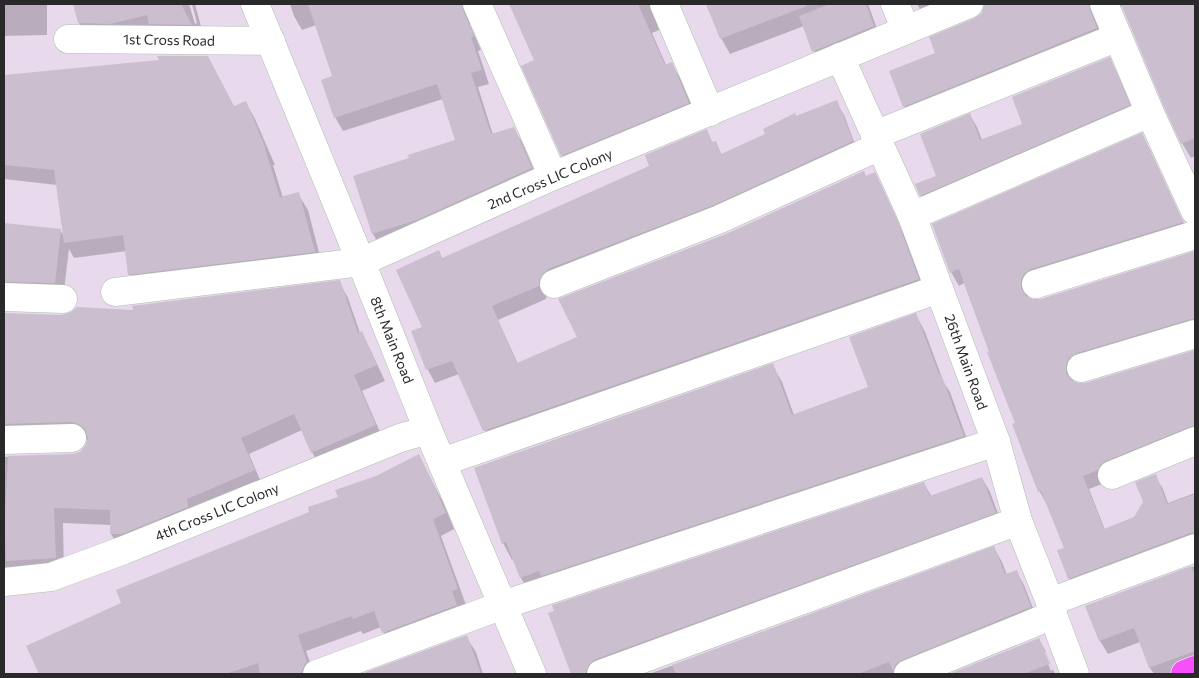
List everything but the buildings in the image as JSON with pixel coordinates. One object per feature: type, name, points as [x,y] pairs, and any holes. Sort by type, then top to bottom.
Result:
[{"type":"main road","points":[[1185,674],[1195,670]]},
{"type":"street","name":"8th Main Road","points":[[255,4],[428,430],[532,674]]},
{"type":"street","points":[[477,4],[553,176]]},
{"type":"street","points":[[664,4],[710,112]]},
{"type":"street","points":[[895,4],[906,30]]},
{"type":"street","name":"2nd Cross LIC Colony","points":[[115,292],[361,262],[553,176],[969,4]]},
{"type":"street","points":[[1104,4],[1150,113],[1195,211]]},
{"type":"street","points":[[554,284],[720,219],[878,140],[1118,37]]},
{"type":"street","name":"1st Cross Road","points":[[68,39],[271,41]]},
{"type":"street","name":"26th Main Road","points":[[840,57],[912,216],[996,442],[1018,520],[1075,674]]},
{"type":"street","points":[[912,216],[1150,113]]},
{"type":"street","points":[[1036,284],[1195,235]]},
{"type":"street","points":[[442,462],[939,289]]},
{"type":"street","points":[[4,297],[63,299]]},
{"type":"street","points":[[1082,368],[1195,334]]},
{"type":"street","name":"4th Cross LIC Colony","points":[[4,582],[51,577],[124,550],[400,438],[428,430]]},
{"type":"street","points":[[4,440],[72,438]]},
{"type":"street","points":[[1112,474],[1195,441]]},
{"type":"street","points":[[317,674],[503,605],[996,442]]},
{"type":"street","points":[[600,674],[1018,520]]},
{"type":"street","points":[[908,674],[1051,608],[1195,548]]}]
